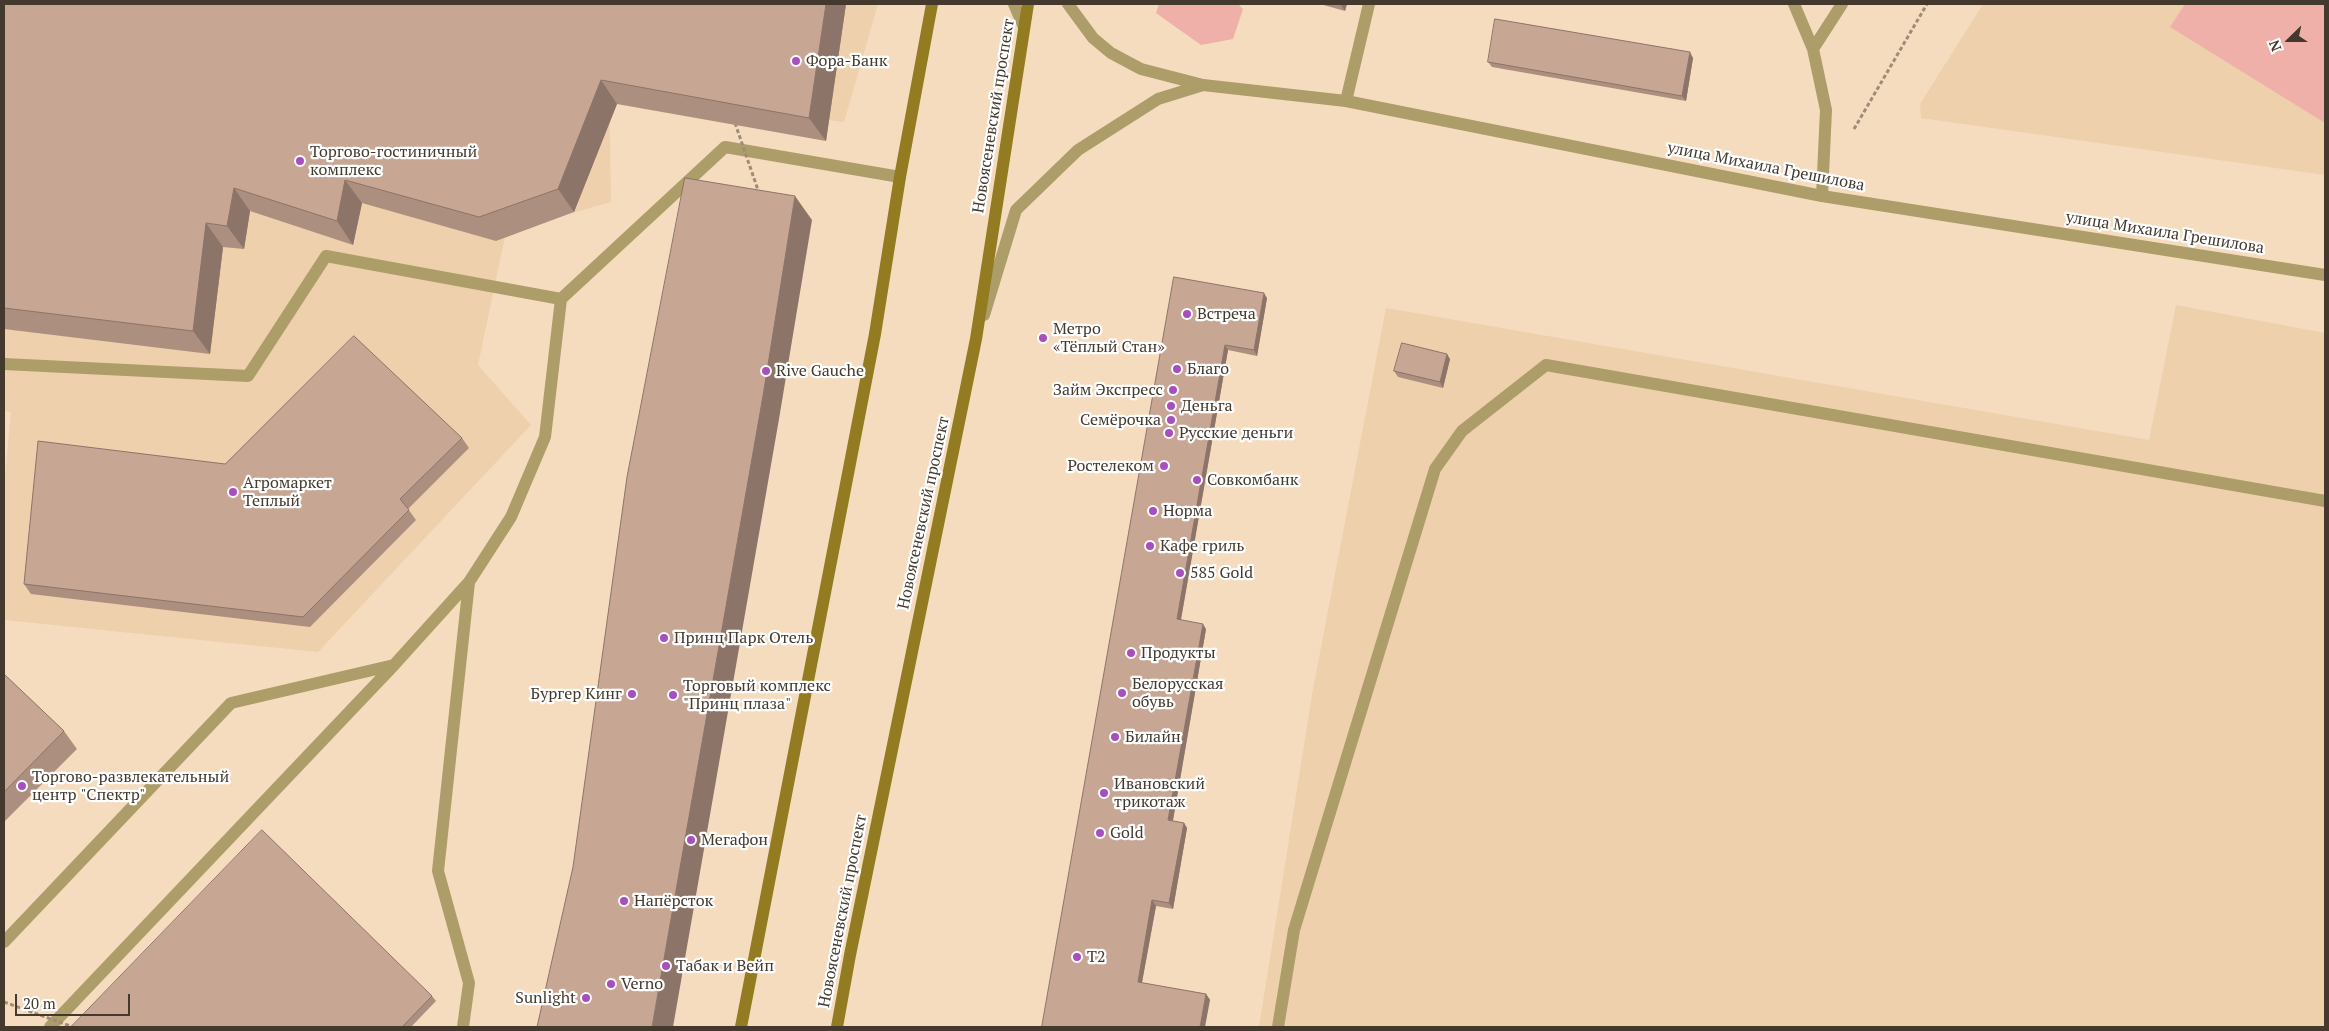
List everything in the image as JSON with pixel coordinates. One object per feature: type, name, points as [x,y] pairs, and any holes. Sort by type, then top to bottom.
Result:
[{"type":"main road","name":"Новоясеневский проспект","points":[[837,1027],[850,955],[976,339],[1028,4]]},
{"type":"main road","points":[[741,1027],[875,334],[900,177],[933,5]]},
{"type":"street","points":[[1014,4],[1024,27]]},
{"type":"street","name":"улица Михаила Грешилова","points":[[1068,4],[1093,38],[1112,53],[1140,69],[1203,85],[1346,101],[1822,196],[2325,275]]},
{"type":"street","points":[[1346,101],[1369,4]]},
{"type":"street","points":[[1794,4],[1813,49],[1826,110],[1822,196]]},
{"type":"street","points":[[1813,49],[1842,4]]},
{"type":"street","name":"улица Михаила Грешилова","points":[[976,339],[1016,210],[1078,150],[1158,100],[1203,85]]},
{"type":"street","points":[[50,1027],[394,665],[469,582],[511,517],[545,437],[561,299],[725,147],[900,177]]},
{"type":"street","points":[[4,364],[248,376],[326,256],[561,299]]},
{"type":"street","points":[[1278,1027],[1294,930],[1435,469],[1462,431],[1546,365],[2325,501]]},
{"type":"street","points":[[464,1027],[469,983],[438,871],[469,582]]},
{"type":"street","points":[[4,942],[231,703],[394,665]]},
{"type":"path","points":[[1852,132],[1860,114],[1927,4]]},
{"type":"path","points":[[733,118],[763,203]]},
{"type":"path","points":[[4,1002],[73,1027]]},
{"type":"shaded area","points":[[4,4],[878,4],[844,122],[730,108],[609,86],[611,202],[506,232],[478,365],[531,425],[318,652],[4,620],[4,487],[11,412],[4,411]]},
{"type":"shaded area","points":[[1159,4],[1238,4],[1243,9],[1233,39],[1201,45],[1156,13]]},
{"type":"shaded area","points":[[1983,4],[2325,4],[2325,175],[1921,118],[1920,104]]},
{"type":"shaded area","points":[[2185,4],[2325,4],[2325,123],[2170,27]]},
{"type":"shaded area","points":[[2176,305],[2325,333],[2325,1027],[1259,1027],[1313,689],[1386,308],[2149,440]]},
{"type":"building","name":"Торгово-гостиничный комплекс","points":[[4,4],[826,4],[809,118],[601,80],[558,189],[479,217],[345,180],[337,221],[234,188],[227,226],[206,223],[193,331],[4,308]]},
{"type":"building","points":[[1495,19],[1690,52],[1682,96],[1488,62]]},
{"type":"building","name":"Торговый комплекс \"Принц плаза\"","points":[[685,178],[795,196],[763,396],[652,1027],[537,1027],[573,867],[627,477]]},
{"type":"building","points":[[1174,277],[1264,293],[1254,350],[1225,345],[1177,619],[1203,624],[1168,820],[1184,823],[1169,903],[1152,900],[1138,982],[1206,994],[1200,1027],[1042,1027]]},
{"type":"building","name":"Агромаркет Теплый","points":[[354,336],[462,438],[400,499],[409,510],[303,617],[24,584],[38,441],[225,464]]},
{"type":"building","points":[[1402,343],[1447,354],[1440,382],[1394,371]]},
{"type":"building","name":"Торгово-развлекательный центр \"Спектр\"","points":[[4,674],[64,731],[4,792]]},
{"type":"building","points":[[262,830],[432,996],[402,1027],[71,1027]]},
{"type":"place","name":"Фора-Банк","points":[[796,61]]},
{"type":"place","name":"Торгово-гостиничный комплекс","points":[[300,161]]},
{"type":"place","name":"Встреча","points":[[1187,314]]},
{"type":"place","name":"Метро «Тёплый Стан»","points":[[1043,338]]},
{"type":"place","name":"Благо","points":[[1177,369]]},
{"type":"place","name":"Rive Gauche","points":[[766,371]]},
{"type":"place","name":"Займ Экспресс","points":[[1173,390]]},
{"type":"place","name":"Деньга","points":[[1171,406]]},
{"type":"place","name":"Семёрочка","points":[[1171,420]]},
{"type":"place","name":"Русские деньги","points":[[1169,433]]},
{"type":"place","name":"Ростелеком","points":[[1164,466]]},
{"type":"place","name":"Совкомбанк","points":[[1197,480]]},
{"type":"place","name":"Агромаркет Теплый","points":[[233,492]]},
{"type":"place","name":"Норма","points":[[1153,511]]},
{"type":"place","name":"Кафе гриль","points":[[1150,546]]},
{"type":"place","name":"585 Gold","points":[[1180,573]]},
{"type":"place","name":"Принц Парк Отель","points":[[664,638]]},
{"type":"place","name":"Продукты","points":[[1131,653]]},
{"type":"place","name":"Белорусская обувь","points":[[1122,693]]},
{"type":"place","name":"Бургер Кинг","points":[[632,694]]},
{"type":"place","name":"Торговый комплекс \"Принц плаза\"","points":[[673,695]]},
{"type":"place","name":"Билайн","points":[[1115,737]]},
{"type":"place","name":"Торгово-развлекательный центр \"Спектр\"","points":[[22,786]]},
{"type":"place","name":"Ивановский трикотаж","points":[[1104,793]]},
{"type":"place","name":"Gold","points":[[1100,833]]},
{"type":"place","name":"Мегафон","points":[[691,840]]},
{"type":"place","name":"Напёрсток","points":[[624,901]]},
{"type":"place","name":"T2","points":[[1077,957]]},
{"type":"place","name":"Табак и Вейп","points":[[666,966]]},
{"type":"place","name":"Verno","points":[[611,984]]},
{"type":"place","name":"Sunlight","points":[[586,998]]}]
